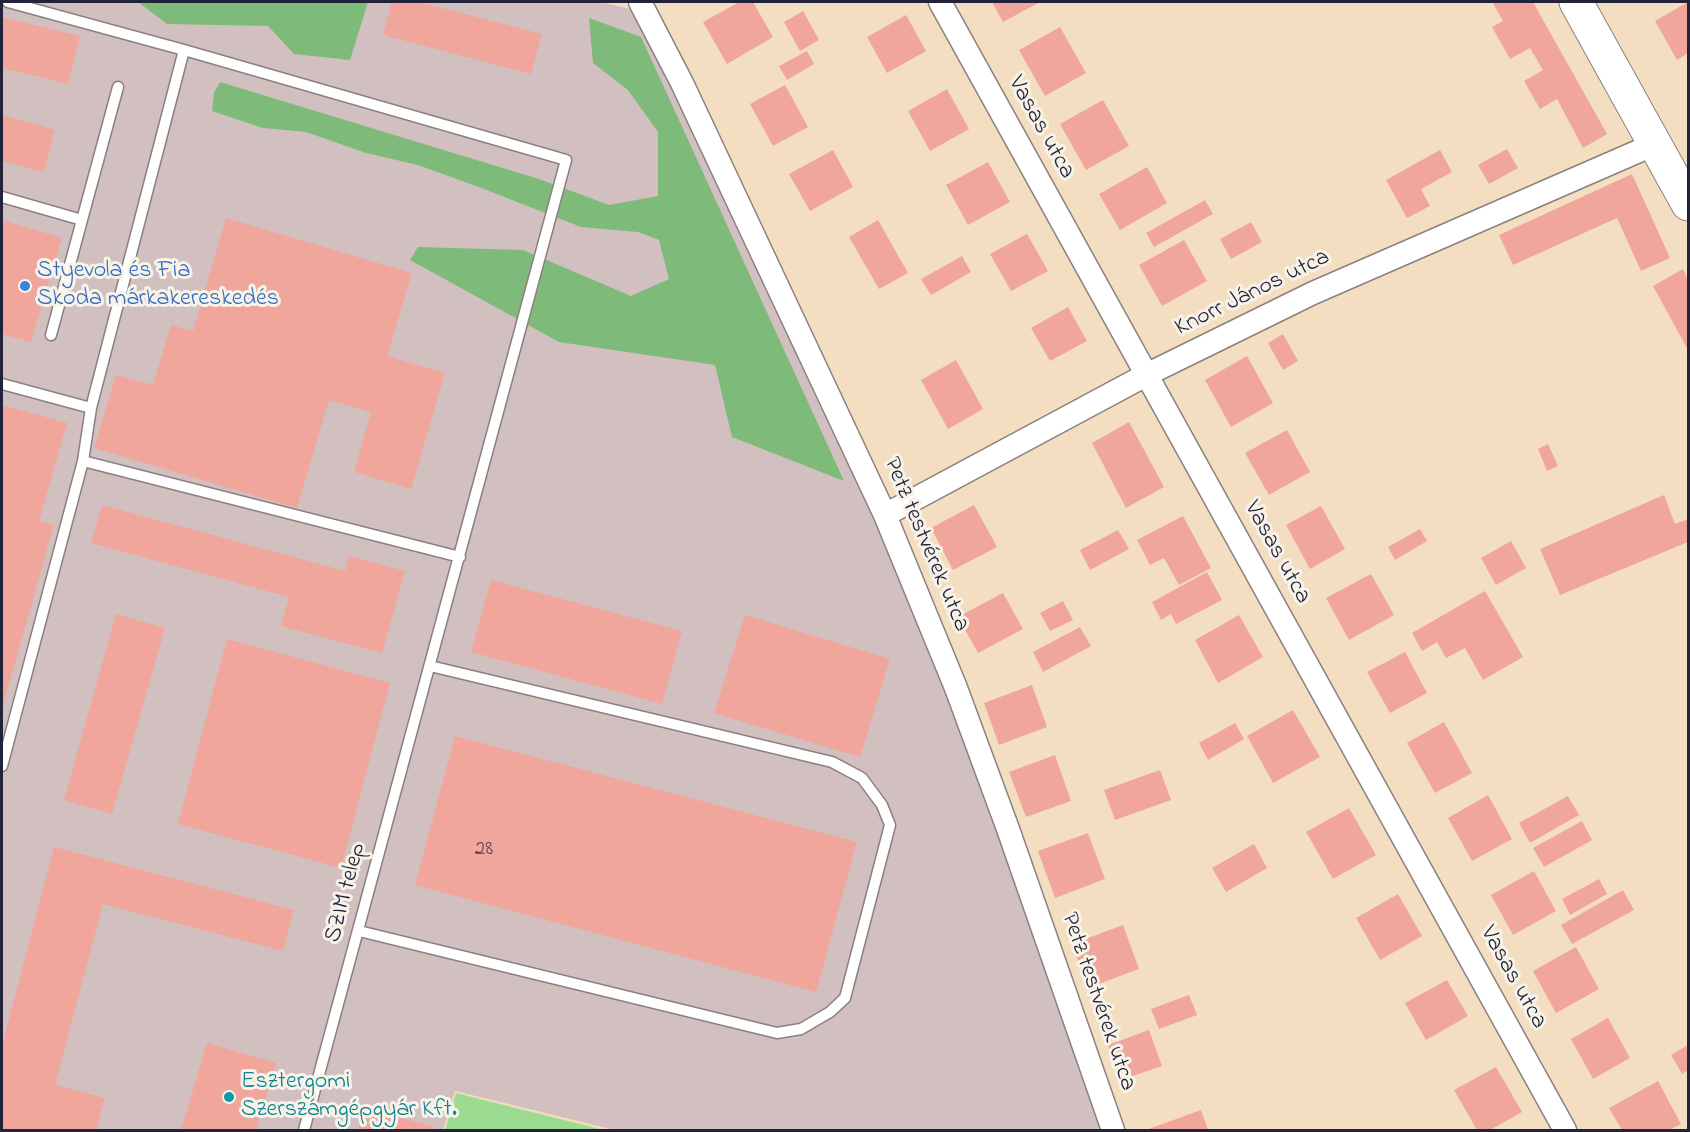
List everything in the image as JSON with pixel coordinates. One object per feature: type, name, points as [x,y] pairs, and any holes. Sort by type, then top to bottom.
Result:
[{"type":"main road","points":[[1576,2],[1689,204]]},
{"type":"street","name":"Petz testvérek utca","points":[[640,2],[682,83],[885,515],[956,687],[1113,1131]]},
{"type":"street","name":"Vasas utca","points":[[940,2],[1565,1131]]},
{"type":"street","name":"Knorr János utca","points":[[885,515],[1146,375],[1313,293],[1655,144]]},
{"type":"lane","points":[[2,766],[83,461],[91,408],[184,50],[8,2]]},
{"type":"lane","name":"SZIM telep","points":[[184,50],[566,160],[304,1131]]},
{"type":"lane","points":[[51,335],[118,87]]},
{"type":"lane","points":[[2,197],[82,220]]},
{"type":"lane","points":[[2,384],[91,408]]},
{"type":"lane","points":[[83,461],[460,557]]},
{"type":"lane","points":[[359,932],[777,1033],[801,1029],[830,1012],[845,998],[890,825],[882,805],[862,778],[832,762],[430,666]]},
{"type":"shaded area","points":[[2,2],[601,2],[646,13],[885,515],[1111,1130],[615,1130],[455,1091],[443,1130],[2,1130]]},
{"type":"green space","points":[[138,2],[368,2],[350,60],[294,54],[268,26],[167,24]]},
{"type":"green space","points":[[589,18],[641,37],[844,481],[732,437],[715,365],[559,342],[410,260],[418,247],[523,250],[631,296],[669,279],[659,240],[638,232],[581,227],[418,165],[366,153],[306,132],[263,128],[212,111],[214,93],[220,82],[539,179],[609,205],[658,196],[658,132],[628,90],[593,63]]},
{"type":"green space","points":[[456,1093],[604,1130],[445,1130]]},
{"type":"building","points":[[392,2],[419,2],[542,34],[531,74],[383,35]]},
{"type":"building","points":[[739,2],[753,2],[773,37],[727,64],[703,22]]},
{"type":"building","points":[[992,2],[1040,2],[1003,22]]},
{"type":"building","points":[[1492,2],[1533,2],[1607,134],[1583,148],[1557,99],[1540,109],[1524,81],[1543,70],[1530,48],[1510,59],[1492,27],[1503,21]]},
{"type":"building","points":[[1688,2],[1688,53],[1677,60],[1655,21]]},
{"type":"building","points":[[803,11],[819,40],[800,51],[784,22]]},
{"type":"building","points":[[906,15],[926,51],[887,73],[867,37]]},
{"type":"building","points":[[2,17],[80,36],[68,84],[2,68]]},
{"type":"building","points":[[1060,27],[1086,73],[1045,96],[1019,50]]},
{"type":"building","points":[[807,51],[814,64],[787,80],[779,66]]},
{"type":"building","points":[[785,85],[808,127],[773,146],[750,104]]},
{"type":"building","points":[[947,89],[969,129],[930,151],[908,111]]},
{"type":"building","points":[[1103,100],[1129,146],[1086,170],[1060,124]]},
{"type":"building","points":[[2,115],[55,130],[44,172],[2,161]]},
{"type":"building","points":[[1507,149],[1518,168],[1489,184],[1478,165]]},
{"type":"building","points":[[833,150],[853,187],[810,211],[789,174]]},
{"type":"building","points":[[1440,150],[1452,172],[1421,189],[1430,206],[1407,218],[1386,180]]},
{"type":"building","points":[[988,162],[1010,202],[968,225],[946,185]]},
{"type":"building","points":[[1147,167],[1167,203],[1120,230],[1099,194]]},
{"type":"building","points":[[1632,174],[1670,258],[1641,271],[1617,218],[1513,265],[1499,235]]},
{"type":"building","points":[[1205,200],[1213,214],[1154,247],[1146,233]]},
{"type":"building","points":[[226,218],[412,273],[387,356],[445,373],[411,489],[354,472],[371,412],[329,400],[297,508],[94,448],[116,375],[153,385],[171,325],[193,331]]},
{"type":"building","name":"Styevola és Fia Skoda márkakereskedés","points":[[2,220],[62,238],[31,342],[2,334]]},
{"type":"building","points":[[878,220],[908,273],[879,289],[849,237]]},
{"type":"building","points":[[1251,222],[1262,242],[1231,259],[1220,239]]},
{"type":"building","points":[[1027,234],[1048,271],[1011,291],[990,254]]},
{"type":"building","points":[[1184,240],[1207,281],[1162,306],[1139,265]]},
{"type":"building","points":[[962,256],[971,272],[931,295],[921,279]]},
{"type":"building","points":[[1683,269],[1688,280],[1688,350],[1653,286]]},
{"type":"building","points":[[1068,307],[1087,341],[1050,361],[1031,328]]},
{"type":"building","points":[[1283,334],[1298,361],[1283,370],[1268,343]]},
{"type":"building","points":[[1247,356],[1273,403],[1231,427],[1205,380]]},
{"type":"building","points":[[956,360],[983,409],[948,429],[921,380]]},
{"type":"building","points":[[2,405],[67,423],[39,521],[54,525],[2,709]]},
{"type":"building","points":[[1129,422],[1164,487],[1126,508],[1092,443]]},
{"type":"building","points":[[1287,430],[1310,472],[1269,495],[1245,453]]},
{"type":"building","points":[[1548,444],[1558,466],[1547,471],[1538,449]]},
{"type":"building","points":[[1664,495],[1675,524],[1688,519],[1688,542],[1560,595],[1540,549]]},
{"type":"building","points":[[102,505],[345,571],[349,556],[405,571],[382,653],[281,626],[289,597],[91,543]]},
{"type":"building","points":[[974,505],[997,547],[953,570],[931,528]]},
{"type":"building","points":[[1321,506],[1345,549],[1310,569],[1286,525]]},
{"type":"building","points":[[1183,516],[1211,568],[1179,585],[1164,558],[1150,565],[1137,540]]},
{"type":"building","points":[[1420,529],[1427,541],[1395,560],[1388,547]]},
{"type":"building","points":[[1118,530],[1129,549],[1090,570],[1080,550]]},
{"type":"building","points":[[1511,541],[1526,568],[1496,585],[1481,558]]},
{"type":"building","points":[[1207,572],[1222,600],[1176,624],[1171,614],[1161,620],[1152,602]]},
{"type":"building","points":[[1371,574],[1394,615],[1349,640],[1326,598]]},
{"type":"building","points":[[491,580],[682,631],[662,704],[471,652]]},
{"type":"building","points":[[1485,591],[1523,657],[1483,680],[1465,648],[1446,658],[1437,642],[1422,651],[1412,633]]},
{"type":"building","points":[[1003,593],[1023,629],[978,653],[958,617]]},
{"type":"building","points":[[1063,601],[1073,620],[1050,631],[1040,613]]},
{"type":"building","points":[[116,614],[165,628],[112,814],[64,800]]},
{"type":"building","points":[[745,615],[890,659],[860,757],[714,713]]},
{"type":"building","points":[[1239,615],[1263,657],[1218,683],[1195,640]]},
{"type":"building","points":[[1080,627],[1091,646],[1043,672],[1033,652]]},
{"type":"building","points":[[227,639],[390,683],[341,868],[178,824]]},
{"type":"building","points":[[1405,652],[1427,693],[1390,713],[1367,672]]},
{"type":"building","points":[[1032,685],[1047,727],[999,745],[984,703]]},
{"type":"building","points":[[1293,710],[1320,757],[1273,783],[1247,736]]},
{"type":"building","points":[[1444,722],[1472,773],[1435,793],[1407,743]]},
{"type":"building","points":[[1235,723],[1244,739],[1208,760],[1199,743]]},
{"type":"building","points":[[455,736],[857,842],[816,992],[415,885]]},
{"type":"building","points":[[1055,755],[1071,801],[1026,817],[1009,772]]},
{"type":"building","points":[[1160,770],[1171,800],[1115,820],[1104,790]]},
{"type":"building","points":[[1488,795],[1512,839],[1472,861],[1448,818]]},
{"type":"building","points":[[1568,796],[1579,815],[1530,843],[1519,823]]},
{"type":"building","points":[[1349,808],[1376,855],[1333,879],[1306,832]]},
{"type":"building","points":[[1582,821],[1592,840],[1544,867],[1533,848]]},
{"type":"building","points":[[1088,833],[1105,879],[1055,898],[1038,851]]},
{"type":"building","points":[[1254,844],[1267,868],[1226,892],[1212,868]]},
{"type":"building","points":[[54,847],[294,910],[283,951],[103,904],[55,1085],[105,1098],[96,1130],[2,1130],[2,1046]]},
{"type":"building","points":[[1534,871],[1556,911],[1513,935],[1491,895]]},
{"type":"building","points":[[1599,879],[1607,894],[1570,915],[1562,899]]},
{"type":"building","points":[[1623,890],[1634,910],[1572,944],[1561,925]]},
{"type":"building","points":[[1398,894],[1422,936],[1380,960],[1356,918]]},
{"type":"building","points":[[1123,925],[1139,969],[1088,988],[1072,944]]},
{"type":"building","points":[[1576,947],[1599,989],[1556,1013],[1533,971]]},
{"type":"building","points":[[1447,980],[1468,1016],[1426,1040],[1405,1003]]},
{"type":"building","points":[[1189,995],[1197,1015],[1159,1029],[1151,1009]]},
{"type":"building","points":[[1608,1018],[1630,1058],[1593,1079],[1571,1039]]},
{"type":"building","points":[[1149,1030],[1162,1066],[1121,1080],[1108,1045]]},
{"type":"building","name":"Esztergomi Szerszámgépgyár Kft.","points":[[207,1043],[276,1063],[256,1130],[181,1130]]},
{"type":"building","points":[[1688,1045],[1688,1070],[1682,1074],[1671,1055]]},
{"type":"building","points":[[1496,1067],[1522,1112],[1490,1130],[1477,1130],[1454,1090]]},
{"type":"building","points":[[1658,1081],[1681,1124],[1669,1130],[1622,1130],[1609,1108]]},
{"type":"building","points":[[364,1108],[434,1127],[433,1130],[358,1130]]},
{"type":"building","points":[[1201,1110],[1208,1130],[1146,1130]]},
{"type":"place","name":"Styevola és Fia Skoda márkakereskedés","points":[[25,286]]},
{"type":"place","name":"Esztergomi Szerszámgépgyár Kft.","points":[[229,1097]]}]
